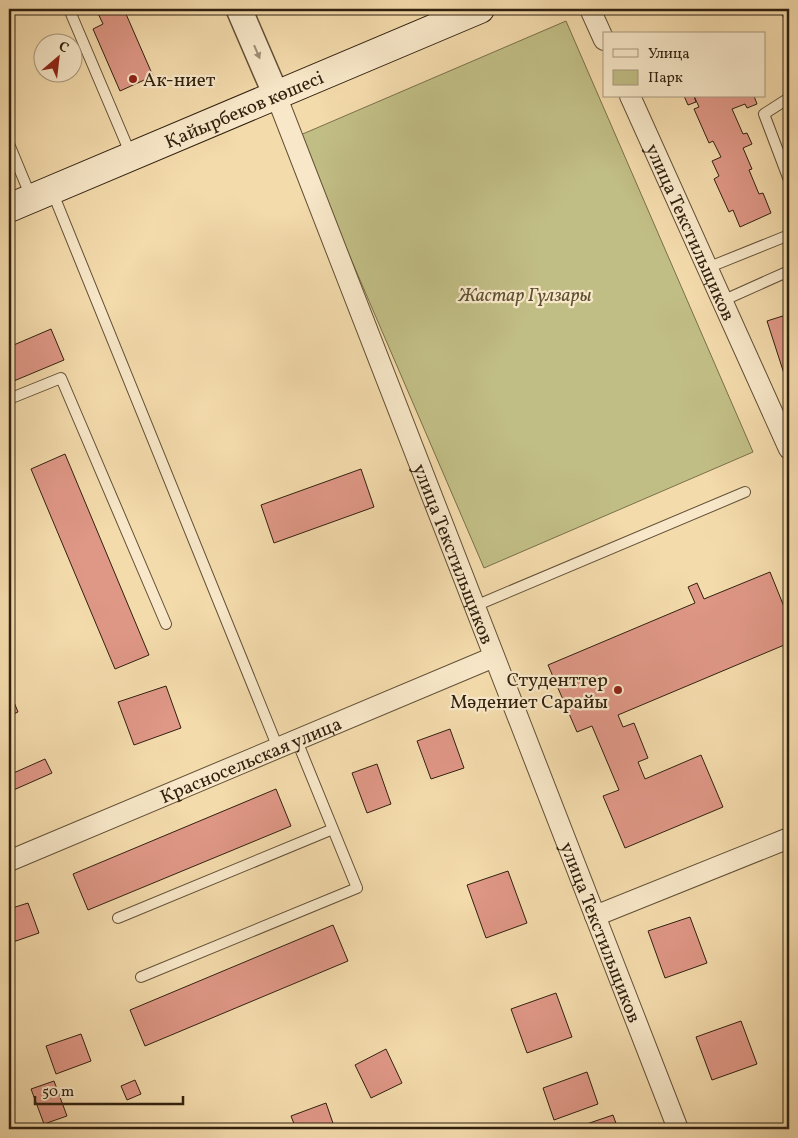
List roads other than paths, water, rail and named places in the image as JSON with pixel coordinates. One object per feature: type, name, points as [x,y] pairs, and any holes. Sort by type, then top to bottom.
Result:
[{"type":"main road","name":"Қайырбеков көшесі","points":[[31,199],[480,9]]},
{"type":"street","name":"улица Текстильщиков","points":[[239,9],[276,95],[678,1129]]},
{"type":"street","points":[[590,9],[603,38]]},
{"type":"street","name":"улица Текстильщиков","points":[[631,98],[789,449]]},
{"type":"street","name":"Красносельская улица","points":[[9,861],[494,658]]},
{"type":"street","points":[[595,916],[789,838]]},
{"type":"lane","points":[[69,9],[131,156]]},
{"type":"lane","points":[[785,9],[789,16]]},
{"type":"lane","points":[[789,98],[764,114],[789,180]]},
{"type":"lane","points":[[9,144],[31,199],[278,748]]},
{"type":"lane","points":[[707,268],[789,235]]},
{"type":"lane","points":[[722,300],[789,270]]},
{"type":"lane","points":[[9,399],[61,378],[166,624]]},
{"type":"lane","points":[[475,606],[745,492]]},
{"type":"lane","points":[[142,977],[357,888],[297,740]]},
{"type":"lane","points":[[118,918],[333,829]]},
{"type":"place","name":"Ак-ниет","points":[[133,79]]},
{"type":"place","name":"Студенттер Мәдениет Сарайы","points":[[618,690]]},
{"type":"park label","name":"Жастар Гүлзары","points":[[525,294]]}]
